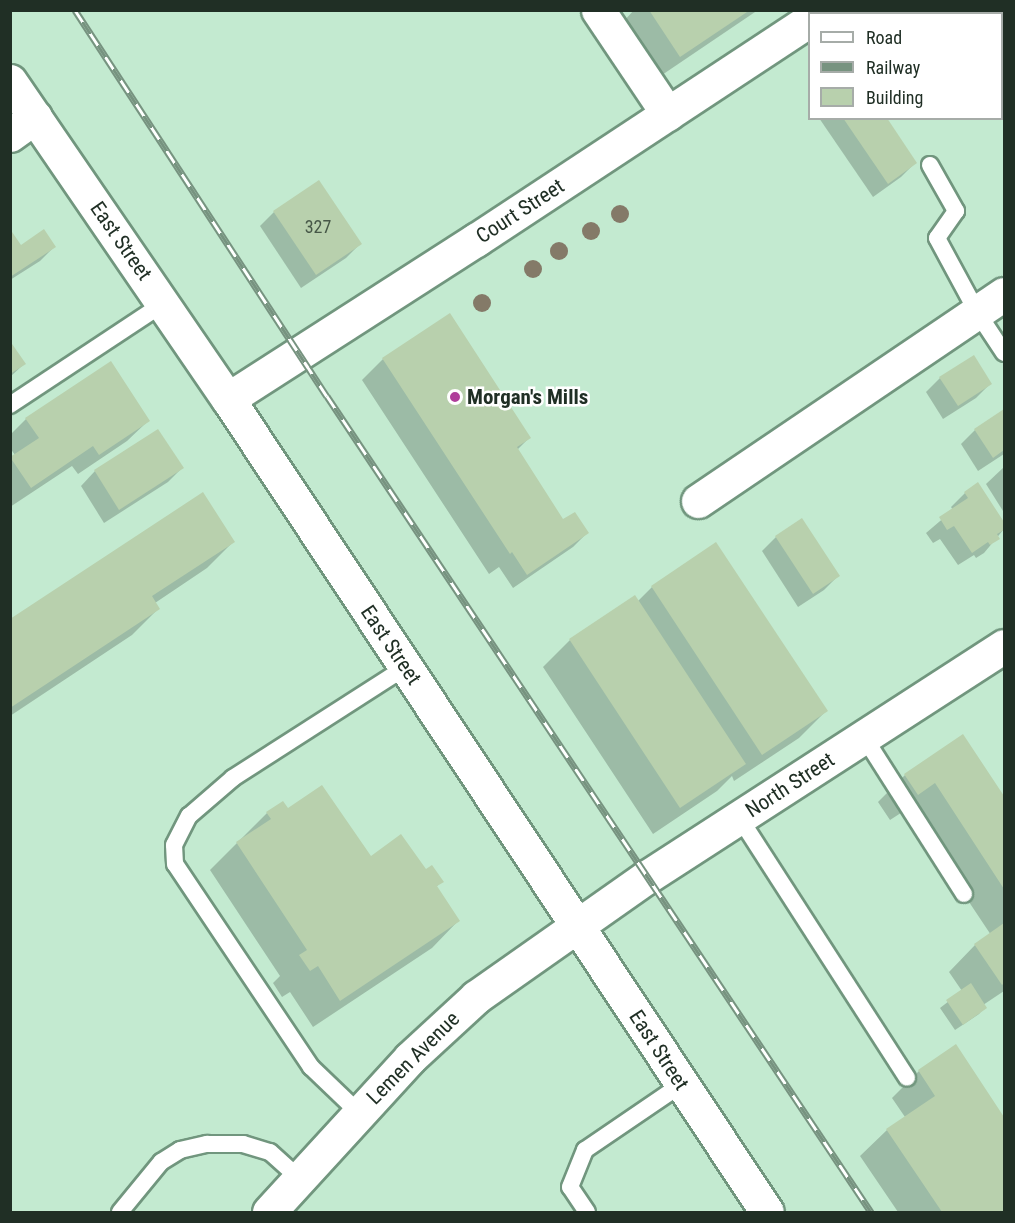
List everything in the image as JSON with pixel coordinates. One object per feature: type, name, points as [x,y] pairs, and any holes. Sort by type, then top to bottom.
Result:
[{"type":"street","points":[[598,10],[668,114]]},
{"type":"street","name":"Court Street","points":[[228,399],[808,21]]},
{"type":"street","name":"East Street","points":[[10,81],[23,126],[164,303],[767,1212]]},
{"type":"street","points":[[698,501],[1005,294]]},
{"type":"street","name":"North Street","points":[[576,924],[1005,646]]},
{"type":"street","name":"Lemen Avenue","points":[[268,1212],[410,1058],[476,997],[576,924]]},
{"type":"lane","points":[[930,165],[956,211],[937,238],[977,312],[1005,353]]},
{"type":"lane","points":[[10,405],[164,303]]},
{"type":"lane","points":[[358,1112],[311,1067],[175,864],[174,845],[189,816],[233,778],[406,667]]},
{"type":"lane","points":[[864,737],[964,894]]},
{"type":"lane","points":[[739,818],[907,1078]]},
{"type":"lane","points":[[587,1212],[570,1188],[585,1150],[682,1084]]},
{"type":"lane","points":[[120,1212],[161,1162],[180,1150],[207,1144],[243,1144],[270,1152],[300,1178]]},
{"type":"building","points":[[649,10],[750,10],[680,57]]},
{"type":"building","points":[[844,120],[888,120],[917,163],[888,184]]},
{"type":"building","points":[[319,180],[362,244],[316,275],[273,211]]},
{"type":"building","points":[[10,229],[21,245],[44,229],[56,247],[10,277]]},
{"type":"building","points":[[450,313],[531,438],[517,447],[563,519],[575,512],[589,533],[527,575],[512,552],[510,554],[382,358]]},
{"type":"building","points":[[10,341],[26,364],[10,374]]},
{"type":"building","points":[[974,355],[992,384],[958,406],[939,377]]},
{"type":"building","points":[[111,361],[150,421],[99,455],[93,446],[31,488],[10,457],[39,438],[25,418]]},
{"type":"building","points":[[1004,409],[1004,450],[993,458],[974,429]]},
{"type":"building","points":[[158,429],[184,468],[119,510],[94,470]]},
{"type":"building","points":[[978,482],[1004,522],[1004,530],[997,534],[1000,539],[990,545],[988,542],[972,553],[954,526],[947,530],[939,517],[968,498],[964,492]]},
{"type":"building","points":[[203,492],[235,542],[152,596],[160,609],[10,708],[10,619]]},
{"type":"building","points":[[802,518],[840,576],[813,594],[775,536]]},
{"type":"building","points":[[716,542],[828,711],[762,755],[651,586]]},
{"type":"building","points":[[635,595],[746,764],[680,808],[569,639]]},
{"type":"building","points":[[963,734],[1004,796],[1004,889],[935,783],[918,795],[904,774]]},
{"type":"building","points":[[322,785],[371,856],[401,834],[426,869],[432,865],[444,882],[437,886],[460,921],[340,1001],[318,966],[310,971],[299,955],[307,950],[236,842],[271,819],[266,812],[283,801],[288,808]]},
{"type":"building","points":[[1004,923],[1004,983],[1002,985],[974,944]]},
{"type":"building","points":[[971,983],[987,1008],[963,1025],[946,1000]]},
{"type":"building","points":[[956,1044],[1004,1117],[1004,1212],[942,1212],[886,1129],[935,1096],[918,1070]]},
{"type":"railway","points":[[75,10],[327,396],[871,1212]]},
{"type":"place","name":"Morgan's Mills","points":[[455,397]]}]
